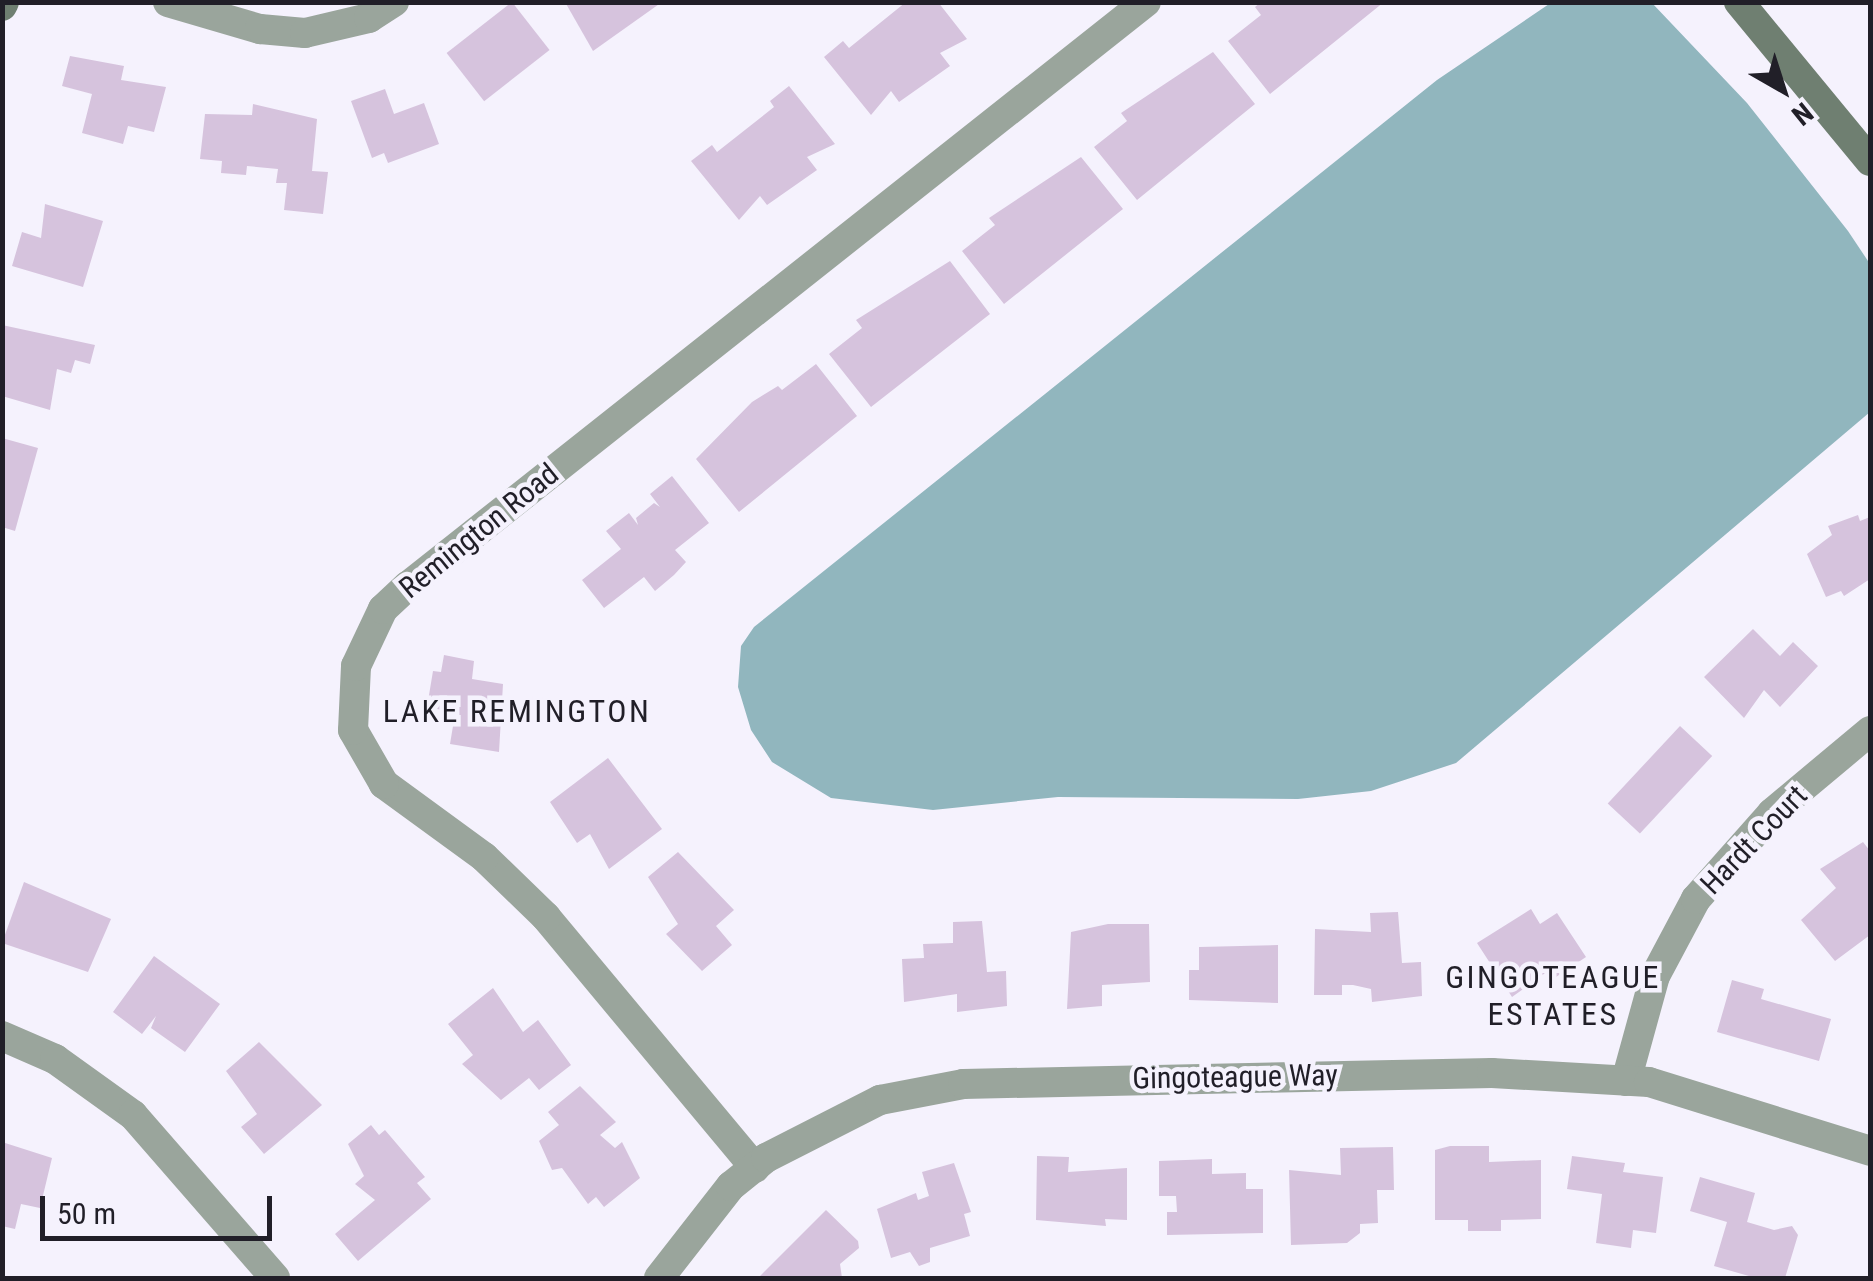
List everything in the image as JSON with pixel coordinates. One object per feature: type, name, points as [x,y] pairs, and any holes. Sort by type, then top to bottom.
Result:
[{"type":"main road","points":[[1739,2],[1870,161]]},
{"type":"street","points":[[168,2],[260,29],[305,33],[369,18],[394,2]]},
{"type":"street","name":"Remington Road","points":[[755,1168],[546,917],[484,857],[384,784],[354,730],[356,666],[383,609],[408,586],[1146,2]]},
{"type":"street","name":"Hardt Court","points":[[1626,1081],[1655,976],[1696,899],[1762,822],[1870,731]]},
{"type":"street","points":[[2,1036],[55,1060],[132,1116],[275,1278]]},
{"type":"street","name":"Gingoteague Way","points":[[659,1278],[732,1186],[803,1135],[880,1100],[962,1084],[1492,1073],[1626,1081],[1685,1090],[1870,1151]]},
{"type":"water","points":[[1552,2],[1652,3],[1747,103],[1848,231],[1870,264],[1870,412],[1456,763],[1371,791],[1298,799],[1058,797],[933,810],[831,798],[772,762],[751,730],[738,687],[741,646],[754,627],[1437,80]]},
{"type":"building","points":[[512,2],[550,50],[484,101],[447,53]]},
{"type":"building","points":[[565,2],[662,2],[593,51]]},
{"type":"building","points":[[906,2],[938,2],[967,39],[940,53],[950,66],[899,102],[891,91],[871,115],[824,57],[843,41],[849,48]]},
{"type":"building","points":[[1261,2],[1384,2],[1270,94],[1228,41],[1261,15],[1255,7]]},
{"type":"building","points":[[1213,52],[1255,104],[1137,200],[1094,147],[1127,121],[1121,113]]},
{"type":"building","points":[[70,56],[124,66],[121,80],[166,87],[154,132],[128,126],[123,144],[82,133],[92,94],[62,86]]},
{"type":"building","points":[[789,86],[835,144],[807,157],[817,170],[767,205],[760,196],[739,220],[691,161],[712,145],[717,152],[774,107],[770,101]]},
{"type":"building","points":[[385,89],[394,114],[424,103],[439,144],[388,163],[384,153],[372,158],[351,101]]},
{"type":"building","points":[[253,104],[317,119],[312,171],[328,172],[323,214],[284,210],[287,183],[276,183],[278,169],[247,166],[246,175],[221,173],[222,161],[200,159],[205,114],[252,115]]},
{"type":"building","points":[[1081,157],[1123,209],[1004,304],[962,251],[995,225],[989,218]]},
{"type":"building","points":[[45,204],[103,221],[83,287],[12,266],[22,232],[41,238]]},
{"type":"building","points":[[950,261],[990,314],[871,407],[829,354],[862,328],[856,320]]},
{"type":"building","points":[[2,325],[95,345],[90,364],[75,360],[71,373],[57,369],[50,410],[2,396]]},
{"type":"building","points":[[816,364],[857,416],[739,512],[696,459],[752,402],[778,386],[782,390]]},
{"type":"building","points":[[2,438],[38,448],[15,531],[2,527]]},
{"type":"building","points":[[672,476],[709,523],[675,550],[686,562],[655,591],[644,577],[604,608],[582,580],[621,549],[606,531],[629,513],[638,525],[636,518],[654,503],[660,507],[650,494]]},
{"type":"building","points":[[1858,515],[1860,521],[1870,517],[1870,579],[1844,596],[1841,591],[1826,597],[1807,554],[1832,535],[1828,526]]},
{"type":"building","points":[[1753,629],[1780,656],[1793,642],[1818,666],[1780,707],[1764,690],[1744,718],[1704,677]]},
{"type":"building","points":[[444,655],[474,661],[472,679],[503,684],[499,752],[450,744],[453,726],[440,724],[442,710],[427,707],[433,671],[441,672]]},
{"type":"building","points":[[1680,726],[1712,756],[1640,834],[1608,804]]},
{"type":"building","points":[[608,758],[662,829],[609,869],[590,834],[577,843],[550,802]]},
{"type":"building","points":[[1863,842],[1870,851],[1870,935],[1835,961],[1801,920],[1836,888],[1820,869]]},
{"type":"building","points":[[678,852],[734,910],[716,926],[732,945],[702,971],[666,934],[678,924],[648,877]]},
{"type":"building","points":[[24,882],[111,919],[88,972],[2,943]]},
{"type":"building","points":[[1531,909],[1540,924],[1557,913],[1586,957],[1553,979],[1548,971],[1512,997],[1477,943]]},
{"type":"building","points":[[1398,912],[1402,963],[1421,962],[1422,996],[1372,1002],[1371,989],[1353,985],[1342,985],[1342,995],[1314,995],[1315,929],[1371,932],[1370,913]]},
{"type":"building","points":[[982,921],[987,972],[1006,971],[1007,1006],[957,1012],[957,994],[904,1002],[902,959],[924,958],[923,944],[953,943],[953,922]]},
{"type":"building","points":[[1108,924],[1149,924],[1150,982],[1102,985],[1102,1006],[1067,1009],[1071,932]]},
{"type":"building","points":[[1278,945],[1278,1003],[1189,1000],[1189,970],[1199,970],[1199,947]]},
{"type":"building","points":[[154,956],[220,1004],[185,1052],[151,1028],[156,1016],[142,1034],[113,1012]]},
{"type":"building","points":[[1732,980],[1764,989],[1761,999],[1831,1019],[1819,1061],[1717,1032]]},
{"type":"building","points":[[493,988],[523,1032],[538,1020],[571,1065],[539,1090],[529,1078],[501,1100],[462,1064],[473,1055],[448,1024]]},
{"type":"building","points":[[259,1042],[322,1105],[264,1154],[241,1127],[257,1114],[226,1071]]},
{"type":"building","points":[[580,1086],[616,1122],[600,1135],[615,1148],[622,1142],[640,1178],[604,1207],[596,1197],[588,1204],[562,1168],[552,1170],[539,1141],[559,1125],[548,1112]]},
{"type":"building","points":[[371,1125],[379,1135],[385,1130],[425,1177],[417,1183],[431,1199],[358,1261],[335,1234],[375,1200],[355,1184],[364,1176],[348,1144]]},
{"type":"building","points":[[2,1142],[52,1158],[40,1208],[21,1204],[15,1229],[2,1226]]},
{"type":"building","points":[[1489,1146],[1489,1162],[1541,1160],[1541,1219],[1501,1220],[1501,1231],[1468,1231],[1468,1220],[1435,1220],[1435,1150]]},
{"type":"building","points":[[1393,1147],[1394,1190],[1377,1190],[1378,1223],[1360,1224],[1360,1233],[1347,1243],[1291,1245],[1289,1170],[1341,1175],[1340,1148]]},
{"type":"building","points":[[1037,1156],[1069,1157],[1068,1172],[1127,1168],[1127,1220],[1105,1219],[1106,1226],[1036,1220]]},
{"type":"building","points":[[1572,1156],[1625,1163],[1623,1172],[1663,1177],[1656,1233],[1633,1230],[1631,1248],[1596,1243],[1602,1194],[1567,1189]]},
{"type":"building","points":[[1212,1159],[1212,1174],[1246,1173],[1246,1189],[1263,1189],[1263,1233],[1167,1235],[1167,1212],[1177,1212],[1176,1196],[1159,1196],[1159,1161]]},
{"type":"building","points":[[954,1163],[971,1212],[964,1214],[970,1236],[930,1248],[930,1262],[919,1266],[910,1252],[891,1258],[877,1209],[916,1193],[918,1200],[929,1196],[922,1172]]},
{"type":"building","points":[[1700,1177],[1755,1193],[1747,1222],[1774,1230],[1792,1226],[1798,1235],[1785,1278],[1756,1278],[1714,1266],[1727,1222],[1690,1211]]},
{"type":"building","points":[[826,1210],[858,1241],[859,1248],[840,1264],[842,1278],[758,1278]]},
{"type":"district","name":"LAKE REMINGTON","points":[[517,711]]},
{"type":"district","name":"GINGOTEAGUE ESTATES","points":[[1553,996]]}]
